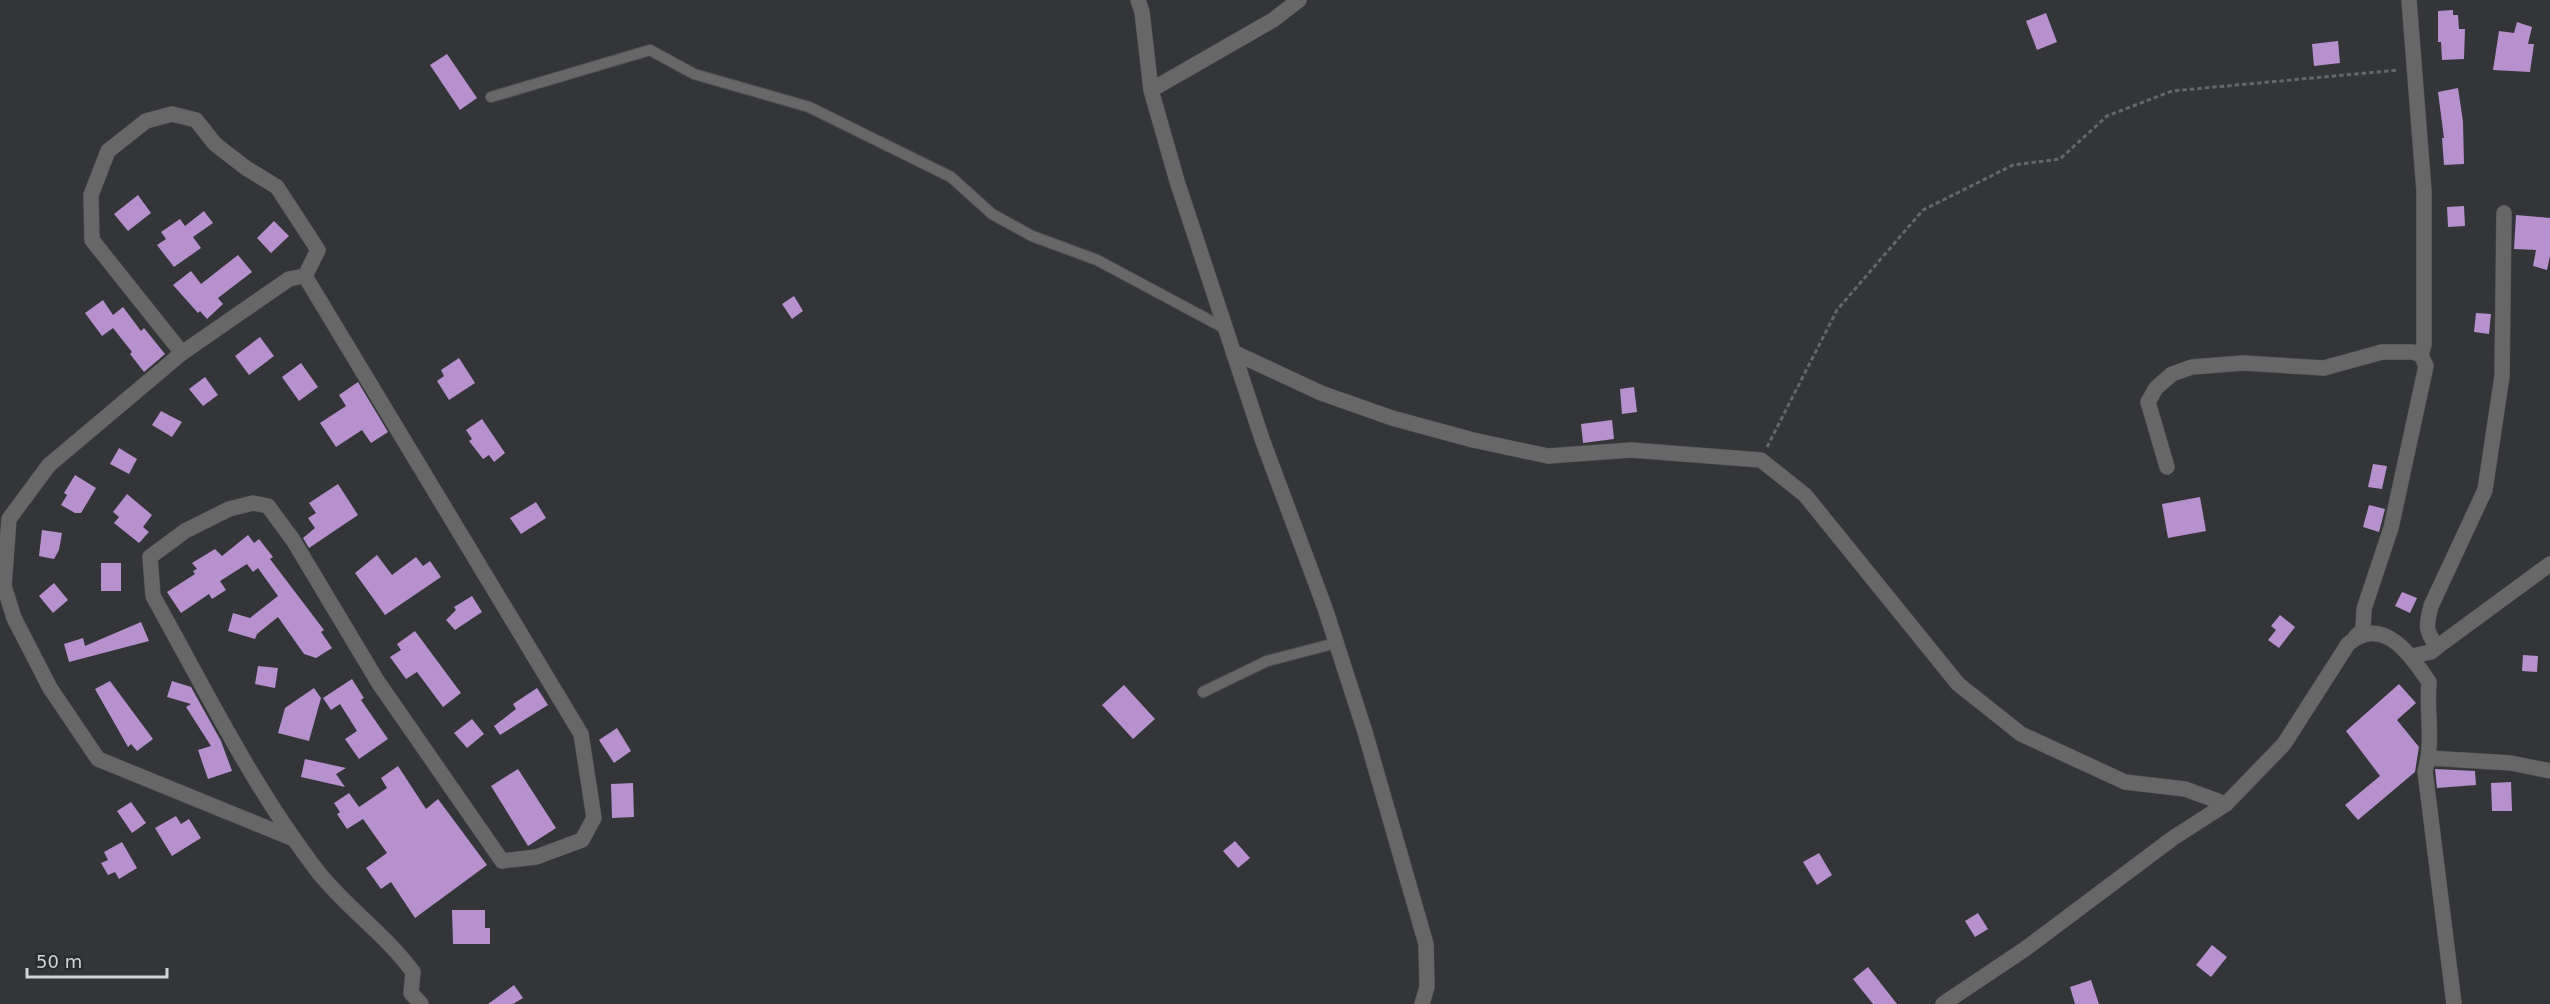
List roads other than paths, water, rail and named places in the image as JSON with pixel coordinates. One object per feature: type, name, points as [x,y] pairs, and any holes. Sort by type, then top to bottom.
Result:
[{"type":"street","points":[[1138,0],[1142,12],[1151,90],[1177,181],[1262,439],[1336,643],[1365,732],[1426,944],[1427,987],[1422,1004]]},
{"type":"street","points":[[1151,90],[1273,20],[1299,0]]},
{"type":"street","points":[[2409,0],[2424,191],[2424,345],[2421,356]]},
{"type":"street","points":[[182,353],[92,240],[91,195],[108,151],[146,121],[172,114],[196,120],[215,144],[246,168],[277,187],[318,250],[305,276]]},
{"type":"street","points":[[2437,647],[2428,634],[2427,624],[2431,606],[2485,490],[2493,440],[2502,376],[2504,213]]},
{"type":"street","points":[[296,839],[98,759],[50,688],[14,618],[4,586],[9,519],[49,465],[182,353],[289,279],[305,276]]},
{"type":"street","points":[[305,276],[581,734],[594,818],[582,840],[536,857],[502,861],[378,682],[293,540],[268,507],[253,503],[230,509],[185,531],[150,557],[153,596],[270,804],[320,874],[398,952],[413,972],[411,993],[421,1004]]},
{"type":"street","points":[[1233,352],[1321,393],[1392,418],[1473,440],[1548,456],[1631,450],[1761,459],[1805,495],[1958,684],[2021,734],[2125,782],[2185,789],[2226,804]]},
{"type":"street","points":[[1943,1004],[2025,949],[2173,838],[2226,804],[2284,744],[2348,644],[2363,630],[2364,609],[2391,528],[2426,366],[2421,356],[2413,352],[2382,352],[2324,368],[2243,363],[2192,367],[2172,374],[2156,388],[2148,402],[2167,467]]},
{"type":"street","points":[[2412,656],[2431,652],[2550,564]]},
{"type":"street","points":[[2356,636],[2368,633],[2390,637],[2412,656],[2429,682],[2427,700],[2429,758],[2425,771],[2454,1004]]},
{"type":"street","points":[[2429,758],[2511,764],[2550,771]]},
{"type":"lane","points":[[491,98],[650,50],[694,74],[809,107],[951,177],[992,214],[1032,236],[1097,260],[1226,328]]},
{"type":"lane","points":[[1203,692],[1267,661],[1336,643]]}]
